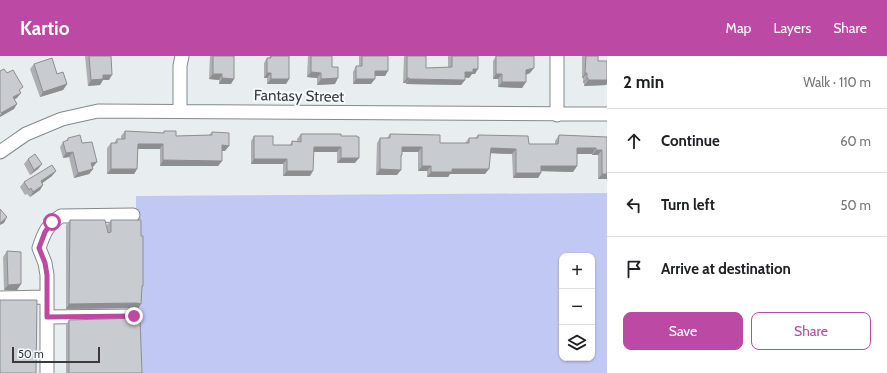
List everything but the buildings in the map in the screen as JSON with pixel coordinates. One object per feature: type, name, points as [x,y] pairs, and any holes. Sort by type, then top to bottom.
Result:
[{"type":"street","points":[[180,111],[180,66],[182,56]]},
{"type":"street","points":[[556,56],[557,114]]},
{"type":"street","name":"Fantasy Street","points":[[0,152],[26,134],[62,119],[98,111],[607,114]]},
{"type":"street","points":[[47,373],[47,275],[45,263],[39,248],[45,232],[52,222],[61,216],[133,215]]},
{"type":"street","points":[[0,298],[47,297]]},
{"type":"street","points":[[47,317],[134,316]]},
{"type":"shaded area","points":[[607,193],[607,373],[137,373],[136,196]]},
{"type":"route","points":[[52,222],[45,232],[39,248],[45,263],[47,275],[47,317],[134,316]]}]
